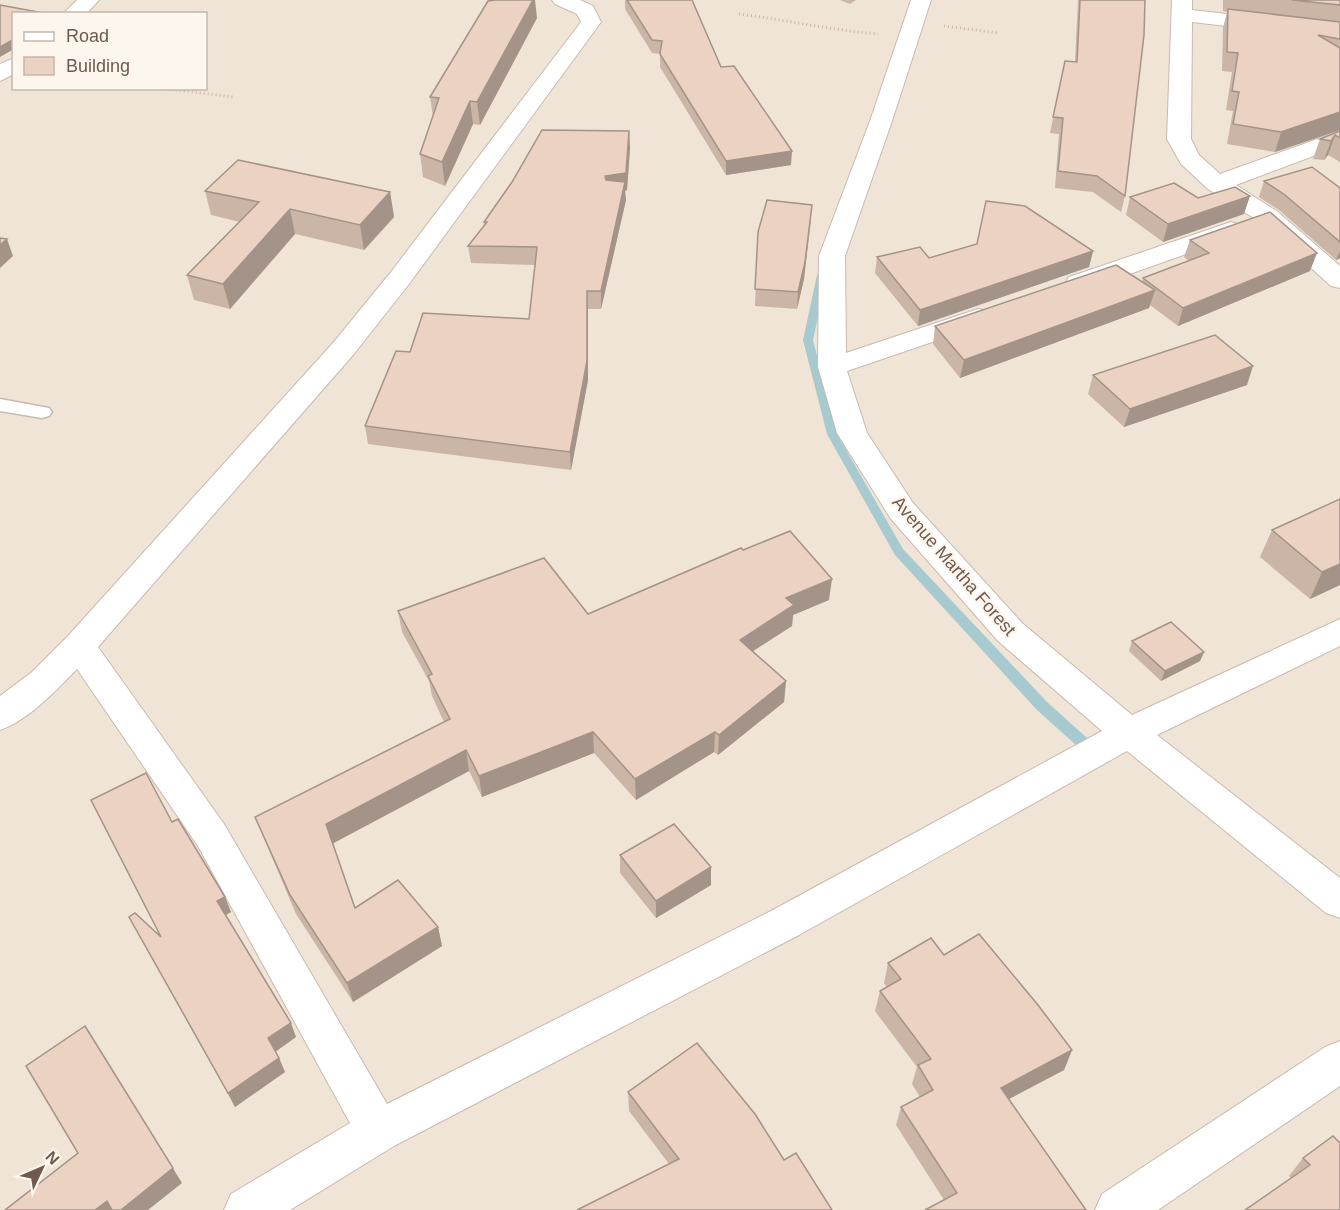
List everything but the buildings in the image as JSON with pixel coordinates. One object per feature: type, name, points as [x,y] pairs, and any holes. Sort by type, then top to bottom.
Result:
[{"type":"street","points":[[75,12],[89,0]]},
{"type":"street","points":[[0,716],[44,681],[80,646],[244,458],[343,349],[407,269],[591,22],[586,10],[562,0]]},
{"type":"street","points":[[1340,33],[1183,7],[1179,139],[1189,159],[1217,184],[1269,217],[1340,280]]},
{"type":"street","name":"Avenue Martha Forest","points":[[917,11],[881,122],[832,256],[832,367],[852,433],[902,512],[1010,632],[1129,733],[1340,901]]},
{"type":"street","points":[[1217,184],[1340,138]]},
{"type":"street","points":[[1056,290],[1269,217]]},
{"type":"street","points":[[832,367],[1000,309]]},
{"type":"street","points":[[247,1210],[378,1131],[785,923],[1129,733],[1340,631]]},
{"type":"street","points":[[80,646],[211,835],[378,1131]]},
{"type":"street","points":[[1118,1210],[1340,1061]]},
{"type":"lane","points":[[0,405],[42,412]]},
{"type":"path","points":[[917,11],[998,33]]},
{"type":"path","points":[[739,14],[798,22],[828,30],[876,34]]},
{"type":"path","points":[[175,90],[233,98]]},
{"type":"shaded area","points":[[0,0],[1340,0],[1340,1210],[0,1210]]},
{"type":"waterway","points":[[822,275],[808,340],[832,434],[899,552],[1042,706],[1091,750]]}]
